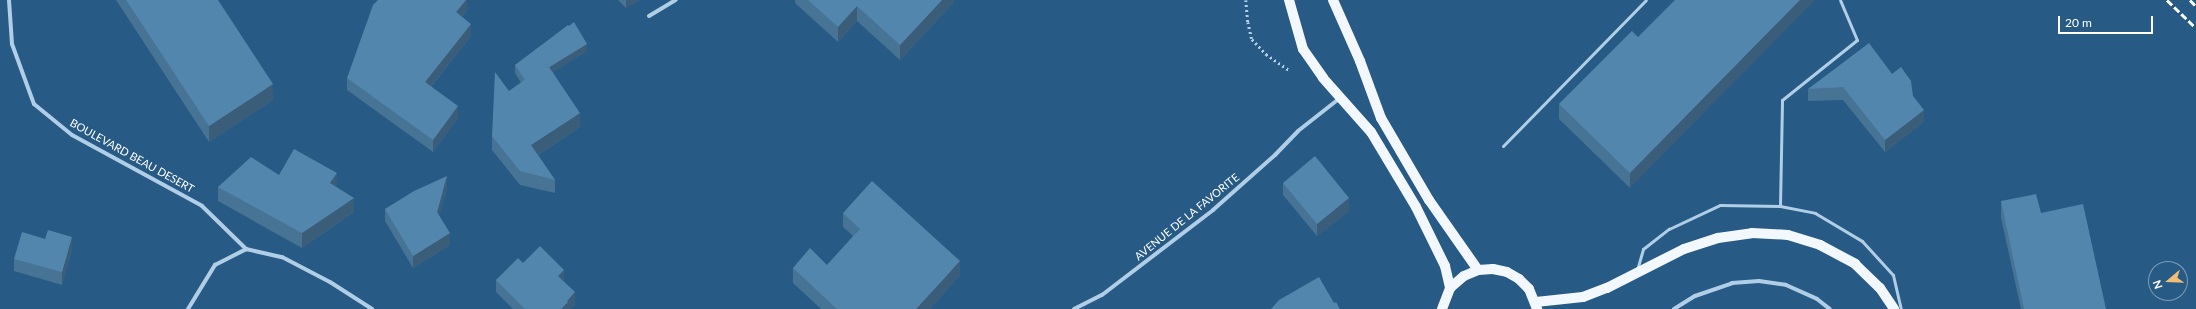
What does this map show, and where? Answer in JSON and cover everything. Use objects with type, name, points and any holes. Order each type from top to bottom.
[{"type":"main road","points":[[1289,0],[1303,49],[1323,78],[1371,132],[1416,208],[1445,266],[1450,288]]},
{"type":"main road","points":[[1333,0],[1360,61],[1381,118],[1429,200],[1478,270]]},
{"type":"main road","points":[[1442,309],[1450,288],[1464,276],[1478,270],[1493,269],[1507,272],[1519,279],[1529,289],[1536,305],[1583,297],[1608,288],[1684,249],[1718,238],[1752,233],[1788,235],[1820,245],[1854,264],[1880,288],[1894,309]]},
{"type":"street","name":"BOULEVARD BEAU DESERT","points":[[9,0],[12,44],[34,104],[72,135],[202,206],[246,250]]},
{"type":"street","points":[[649,16],[676,0]]},
{"type":"street","name":"AVENUE DE LA FAVORITE","points":[[1074,309],[1102,295],[1213,210],[1275,155],[1298,131],[1340,98]]},
{"type":"street","points":[[188,309],[215,265],[246,250],[282,257],[330,282],[372,309]]},
{"type":"street","points":[[1674,309],[1695,296],[1732,283],[1759,281],[1786,285],[1817,299],[1830,309]]},
{"type":"lane","points":[[1503,146],[1646,0]]},
{"type":"lane","points":[[1780,206],[1782,100],[1857,40],[1840,0]]},
{"type":"lane","points":[[1636,273],[1643,249],[1669,229],[1720,205],[1780,206],[1815,213],[1862,240],[1893,275],[1902,309]]},
{"type":"path","points":[[1246,0],[1248,22],[1252,39],[1266,54],[1303,78],[1323,78]]},
{"type":"building","points":[[126,0],[218,0],[273,84],[209,126]]},
{"type":"building","points":[[378,0],[466,0],[456,12],[471,24],[425,82],[458,106],[433,140],[347,78],[373,5]]},
{"type":"building","points":[[808,0],[942,0],[900,45],[857,6],[838,27]]},
{"type":"building","points":[[1675,0],[1800,0],[1630,173],[1559,104],[1632,31],[1638,37]]},
{"type":"building","points":[[574,22],[587,44],[549,67],[547,64],[525,80],[515,65]]},
{"type":"building","points":[[1869,43],[1892,74],[1901,67],[1911,81],[1913,96],[1924,110],[1885,140],[1843,87],[1808,89]]},
{"type":"building","points":[[547,64],[580,113],[531,145],[555,180],[520,171],[492,136],[495,72],[509,91]]},
{"type":"building","points":[[294,149],[337,173],[330,183],[354,198],[302,233],[218,187],[251,157],[279,175]]},
{"type":"building","points":[[1315,156],[1349,198],[1317,224],[1283,183]]},
{"type":"building","points":[[447,176],[437,212],[450,233],[413,256],[385,209],[414,191]]},
{"type":"building","points":[[872,181],[960,261],[916,309],[837,309],[793,268],[810,248],[827,265],[860,229],[843,213]]},
{"type":"building","points":[[2036,194],[2041,213],[2083,204],[2106,309],[2024,309],[2001,201]]},
{"type":"building","points":[[48,230],[72,237],[62,272],[14,259],[22,232],[45,239]]},
{"type":"building","points":[[540,246],[564,270],[558,276],[575,292],[561,309],[525,309],[496,280],[518,258],[523,263]]},
{"type":"building","points":[[1319,277],[1334,303],[1336,302],[1340,309],[1271,309],[1279,300]]},
{"type":"railway","points":[[2167,0],[2196,28]]},
{"type":"railway","points":[[2190,0],[2196,6]]}]
